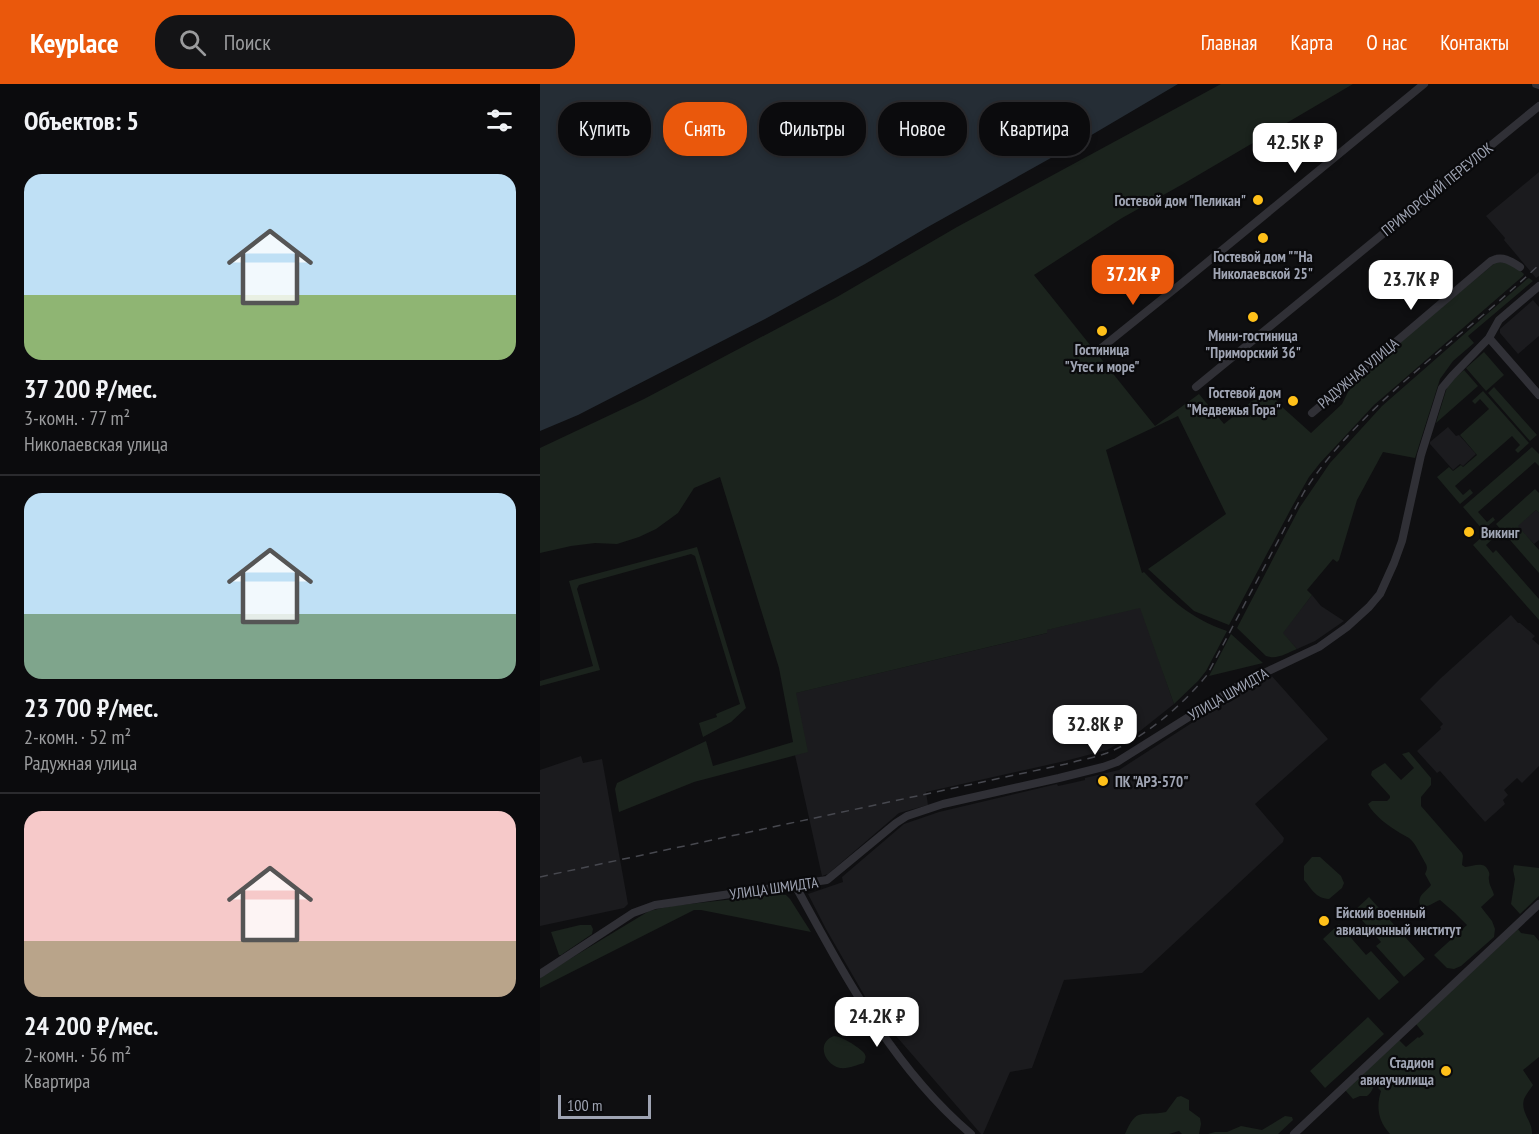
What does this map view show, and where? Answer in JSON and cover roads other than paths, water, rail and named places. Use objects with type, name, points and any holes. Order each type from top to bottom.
[{"type":"street","points":[[1100,349],[1424,84]]},
{"type":"street","name":"ПРИМОРСКИЙ ПЕРЕУЛОК","points":[[1196,387],[1539,106]]},
{"type":"street","name":"РАДУЖНАЯ УЛИЦА","points":[[1312,413],[1493,259],[1502,258],[1520,267]]},
{"type":"street","points":[[1536,289],[1539,298]]},
{"type":"street","name":"УЛИЦА ШМИДТА","points":[[540,974],[633,913],[646,908],[828,880],[896,823],[912,814],[943,804],[1068,776],[1117,762],[1243,683],[1319,647],[1347,627],[1369,607],[1383,590],[1397,557],[1408,519],[1421,455],[1442,388],[1490,338],[1499,320],[1536,289]]},
{"type":"street","points":[[1490,338],[1539,394]]},
{"type":"street","points":[[795,885],[882,1034],[925,1089],[971,1134]]},
{"type":"street","points":[[1294,1134],[1539,904]]},
{"type":"railway","points":[[540,877],[1066,764],[1107,753],[1135,739],[1162,720],[1207,675],[1304,492],[1338,447],[1400,385],[1539,265]]},
{"type":"place","name":"Гостевой дом \"Пеликан\"","points":[[1258,200]]},
{"type":"place","name":"Гостевой дом \"\"На Николаевской 25\"","points":[[1263,238]]},
{"type":"place","name":"Мини-гостиница \"Приморский 36\"","points":[[1253,317]]},
{"type":"place","name":"Гостиница \"Утес и море\"","points":[[1102,331]]},
{"type":"place","name":"Гостевой дом \"Медвежья Гора\"","points":[[1293,401]]},
{"type":"place","name":"Викинг","points":[[1469,532]]},
{"type":"place","name":"ПК \"АРЗ-570\"","points":[[1103,781]]},
{"type":"place","name":"Ейский военный авиационный институт","points":[[1324,921]]},
{"type":"place","name":"Стадион авиаучилища","points":[[1446,1071]]}]
